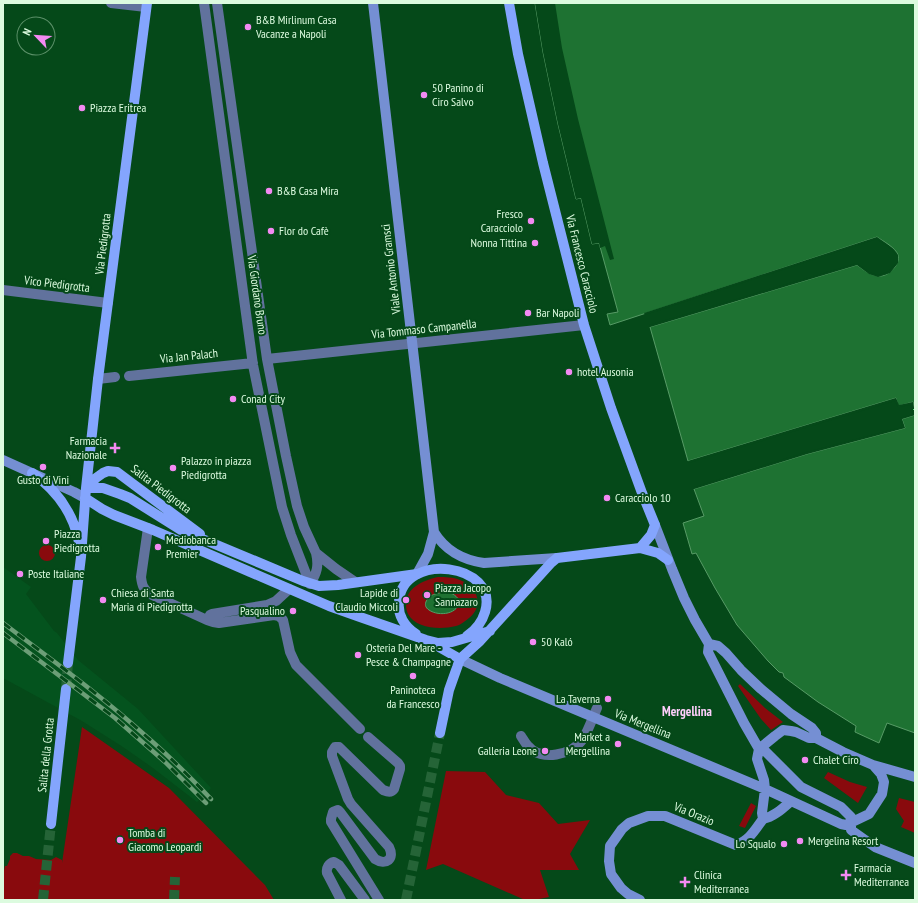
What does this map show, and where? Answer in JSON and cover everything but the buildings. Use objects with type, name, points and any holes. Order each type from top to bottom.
[{"type":"main road","name":"Via Francesco Caracciolo","points":[[509,3],[518,54],[543,163],[584,325],[610,404],[655,525]]},
{"type":"main road","name":"Via Piedigrotta","points":[[81,554],[85,498],[98,379],[147,5]]},
{"type":"main road","name":"Salita Piedigrotta","points":[[86,488],[103,473],[108,471],[118,473],[194,530],[220,547]]},
{"type":"main road","points":[[32,473],[49,486],[64,504],[74,525],[81,554],[68,664]]},
{"type":"main road","name":"Salita Piedigrotta","points":[[86,488],[98,487],[125,496],[181,530],[306,583]]},
{"type":"main road","points":[[85,498],[102,509],[342,611],[426,640],[438,643],[452,642],[491,630]]},
{"type":"main road","points":[[124,518],[132,518],[138,514],[140,508],[137,503]]},
{"type":"main road","points":[[640,548],[651,535],[655,525]]},
{"type":"main road","points":[[440,733],[449,690],[460,659],[480,642],[557,558],[640,548],[658,553],[668,560]]},
{"type":"main road","points":[[306,583],[325,586],[417,574],[437,569],[464,572],[474,578],[486,594],[491,630]]},
{"type":"main road","points":[[417,574],[406,583],[403,588],[399,596],[398,607],[402,620],[408,628],[426,640]]},
{"type":"main road","points":[[463,638],[474,631],[480,623],[487,604]]},
{"type":"main road","name":"Via Mergellina","points":[[426,640],[460,659]]},
{"type":"main road","name":"Salita della Grotta","points":[[51,824],[66,689]]},
{"type":"street","points":[[111,3],[147,5]]},
{"type":"street","name":"Via Giordano Bruno","points":[[204,3],[253,362],[284,512],[306,583]]},
{"type":"street","points":[[217,3],[266,359],[297,506],[304,527],[316,553],[317,569],[314,577],[306,583]]},
{"type":"street","name":"Viale Antonio Gramsci","points":[[373,3],[434,532]]},
{"type":"street","name":"Vico Piedigrotta","points":[[3,290],[108,303]]},
{"type":"street","name":"Via Tommaso Campanella","points":[[266,359],[584,325]]},
{"type":"street","name":"Via Jan Palach","points":[[129,376],[253,362]]},
{"type":"street","points":[[98,379],[115,377]]},
{"type":"street","points":[[3,460],[85,498]]},
{"type":"street","name":"Salita Piedigrotta","points":[[62,487],[75,489],[86,488]]},
{"type":"street","name":"Via Francesco Caracciolo","points":[[655,525],[684,598],[709,644],[708,652],[759,749],[757,759],[764,780],[765,789]]},
{"type":"street","points":[[148,528],[141,577],[145,590],[150,594],[207,620],[218,623],[274,615],[279,616],[283,620],[290,652],[296,665],[360,729]]},
{"type":"street","points":[[434,532],[442,543],[454,553],[463,558],[484,563],[557,558]]},
{"type":"street","points":[[417,574],[428,554],[434,532]]},
{"type":"street","points":[[316,553],[355,582]]},
{"type":"street","points":[[207,620],[212,614],[271,604],[282,596],[294,591]]},
{"type":"street","points":[[709,644],[718,646],[761,690],[791,714],[812,728],[816,732],[816,738]]},
{"type":"street","name":"Via Mergellina","points":[[460,659],[593,718],[765,789],[841,824],[846,825],[851,822]]},
{"type":"street","points":[[521,736],[528,747],[536,752],[548,756],[573,749],[583,740],[597,708]]},
{"type":"street","points":[[915,777],[873,765],[816,738],[809,738],[796,732],[783,730],[759,749],[764,751],[801,787],[841,807],[851,817],[851,830],[875,847],[915,864]]},
{"type":"street","points":[[368,737],[400,766],[394,789],[392,791],[389,792],[383,790],[339,747],[335,747],[332,752],[332,756],[348,799],[389,847],[391,850],[390,858],[385,862],[375,859],[338,810],[333,812],[331,822],[379,900]]},
{"type":"street","points":[[851,822],[869,814],[882,794],[884,782],[873,765]]},
{"type":"street","points":[[763,819],[762,813],[765,789]]},
{"type":"street","name":"Via Orazio","points":[[640,900],[628,894],[621,888],[611,874],[609,861],[610,846],[629,822],[648,816],[665,816],[736,845],[747,840],[763,819],[779,811],[791,801]]},
{"type":"street","points":[[341,900],[326,870],[328,866],[334,862],[339,864],[365,900]]},
{"type":"shaded area","points":[[535,3],[915,3],[915,414],[913,402],[898,406],[896,398],[688,461],[650,327],[857,265],[876,276],[885,275],[896,266],[898,260],[897,252],[877,237],[610,325],[607,314],[618,312],[599,243],[592,244],[581,198],[576,199],[558,124],[543,52]]},
{"type":"shaded area","points":[[915,415],[915,733],[887,723],[879,743],[855,732],[856,726],[818,702],[784,677],[783,673],[779,672],[768,661],[737,625],[696,553],[692,554],[683,523],[704,516],[694,489],[807,454],[905,428],[902,419]]},
{"type":"shaded area","points":[[47,545],[54,550],[55,553],[50,560],[47,561],[40,556],[39,553],[44,546]]},
{"type":"shaded area","points":[[3,567],[31,587],[26,594],[78,660],[138,709],[211,788],[197,802],[123,747],[82,721],[3,678]]},
{"type":"shaded area","points":[[433,578],[455,578],[466,583],[475,592],[478,602],[477,608],[474,613],[463,623],[443,628],[429,627],[417,623],[408,614],[406,610],[407,596],[418,585]],"holes":[[[439,593],[450,593],[459,603],[455,610],[448,613],[431,611]]]},
{"type":"shaded area","points":[[445,592],[453,594],[459,600],[458,605],[453,611],[443,614],[433,612],[427,608],[426,601],[430,597],[435,594]]},
{"type":"shaded area","points":[[740,684],[765,708],[783,722],[771,730],[761,719],[738,686]]},
{"type":"shaded area","points":[[82,727],[169,788],[265,885],[274,900],[3,900],[3,875],[5,866],[7,866],[10,856],[13,853],[36,859],[51,860],[56,857],[62,860],[62,863]]},
{"type":"shaded area","points":[[446,771],[485,772],[506,795],[539,803],[558,824],[590,820],[570,854],[579,870],[540,870],[549,897],[525,900],[443,864],[426,870]]},
{"type":"shaded area","points":[[828,772],[850,782],[867,787],[858,803],[824,778]]},
{"type":"shaded area","points":[[899,798],[915,802],[915,833],[901,827],[904,821],[896,809]]},
{"type":"shaded area","points":[[751,803],[756,806],[745,828],[739,826]]},
{"type":"pier","points":[[535,3],[555,3],[562,48],[578,119],[614,259],[610,260],[605,246],[600,248],[599,243],[592,244],[581,198],[576,199],[558,124],[543,52]]},
{"type":"pier","points":[[877,237],[893,249],[898,255],[898,263],[890,273],[878,277],[869,274],[857,265],[650,327],[649,325],[857,263],[869,272],[878,275],[889,271],[896,263],[896,256],[892,250],[877,239],[645,315],[644,313]]},
{"type":"pier","points":[[896,398],[899,405],[913,402],[915,415],[902,419],[905,428],[807,454],[694,489],[694,487],[806,452],[902,427],[900,418],[913,414],[911,405],[898,407],[895,401],[689,463],[688,461]]},
{"type":"tunnel","points":[[66,689],[68,663]]},
{"type":"tunnel","points":[[406,900],[440,733]]},
{"type":"tunnel","points":[[43,900],[51,824]]},
{"type":"tunnel","points":[[174,900],[175,877]]},
{"type":"railway","points":[[3,623],[76,678],[130,722],[171,759],[211,799]]},
{"type":"railway","points":[[3,633],[115,718],[165,762],[206,803]]},
{"type":"place","name":"B&B Mirlinum Casa Vacanze a Napoli","points":[[248,27]]},
{"type":"place","name":"50 Panino di Ciro Salvo","points":[[424,95]]},
{"type":"place","name":"Piazza Eritrea","points":[[82,108]]},
{"type":"place","name":"B&B Casa Mira","points":[[269,191]]},
{"type":"place","name":"Fresco Caracciolo","points":[[531,221]]},
{"type":"place","name":"Flor do Cafè","points":[[271,231]]},
{"type":"place","name":"Nonna Tittina","points":[[535,243]]},
{"type":"place","name":"Bar Napoli","points":[[528,313]]},
{"type":"place","name":"hotel Ausonia","points":[[569,372]]},
{"type":"place","name":"Conad City","points":[[233,399]]},
{"type":"place","name":"Farmacia Nazionale","points":[[115,448]]},
{"type":"place","name":"Gusto di Vini","points":[[43,467]]},
{"type":"place","name":"Palazzo in piazza Piedigrotta","points":[[173,468]]},
{"type":"place","name":"Caracciolo 10","points":[[607,498]]},
{"type":"place","name":"Piazza Piedigrotta","points":[[46,541]]},
{"type":"place","name":"Mediobanca Premier","points":[[158,547]]},
{"type":"place","name":"Poste Italiane","points":[[20,574]]},
{"type":"place","name":"Piazza Jacopo Sannazaro","points":[[427,595]]},
{"type":"place","name":"Chiesa di Santa Maria di Piedigrotta","points":[[103,600]]},
{"type":"place","name":"Lapide di Claudio Miccoli","points":[[406,600]]},
{"type":"place","name":"Pasqualino","points":[[293,611]]},
{"type":"place","name":"50 Kaló","points":[[533,642]]},
{"type":"place","name":"Osteria Del Mare - Pesce & Champagne","points":[[358,655]]},
{"type":"place","name":"Paninoteca da Francesco","points":[[413,676]]},
{"type":"place","name":"La Taverna","points":[[608,699]]},
{"type":"place","name":"Market a Mergellina","points":[[618,744]]},
{"type":"place","name":"Galleria Leone","points":[[545,751]]},
{"type":"place","name":"Chalet Ciro","points":[[805,760]]},
{"type":"place","name":"Tomba di Giacomo Leopardi","points":[[120,840]]},
{"type":"place","name":"Mergelina Resort","points":[[800,841]]},
{"type":"place","name":"Lo Squalo","points":[[784,844]]},
{"type":"place","name":"Farmacia Mediterranea","points":[[846,875]]},
{"type":"place","name":"Clinica Mediterranea","points":[[685,882]]},
{"type":"district","name":"Mergellina","points":[[687,711]]}]
